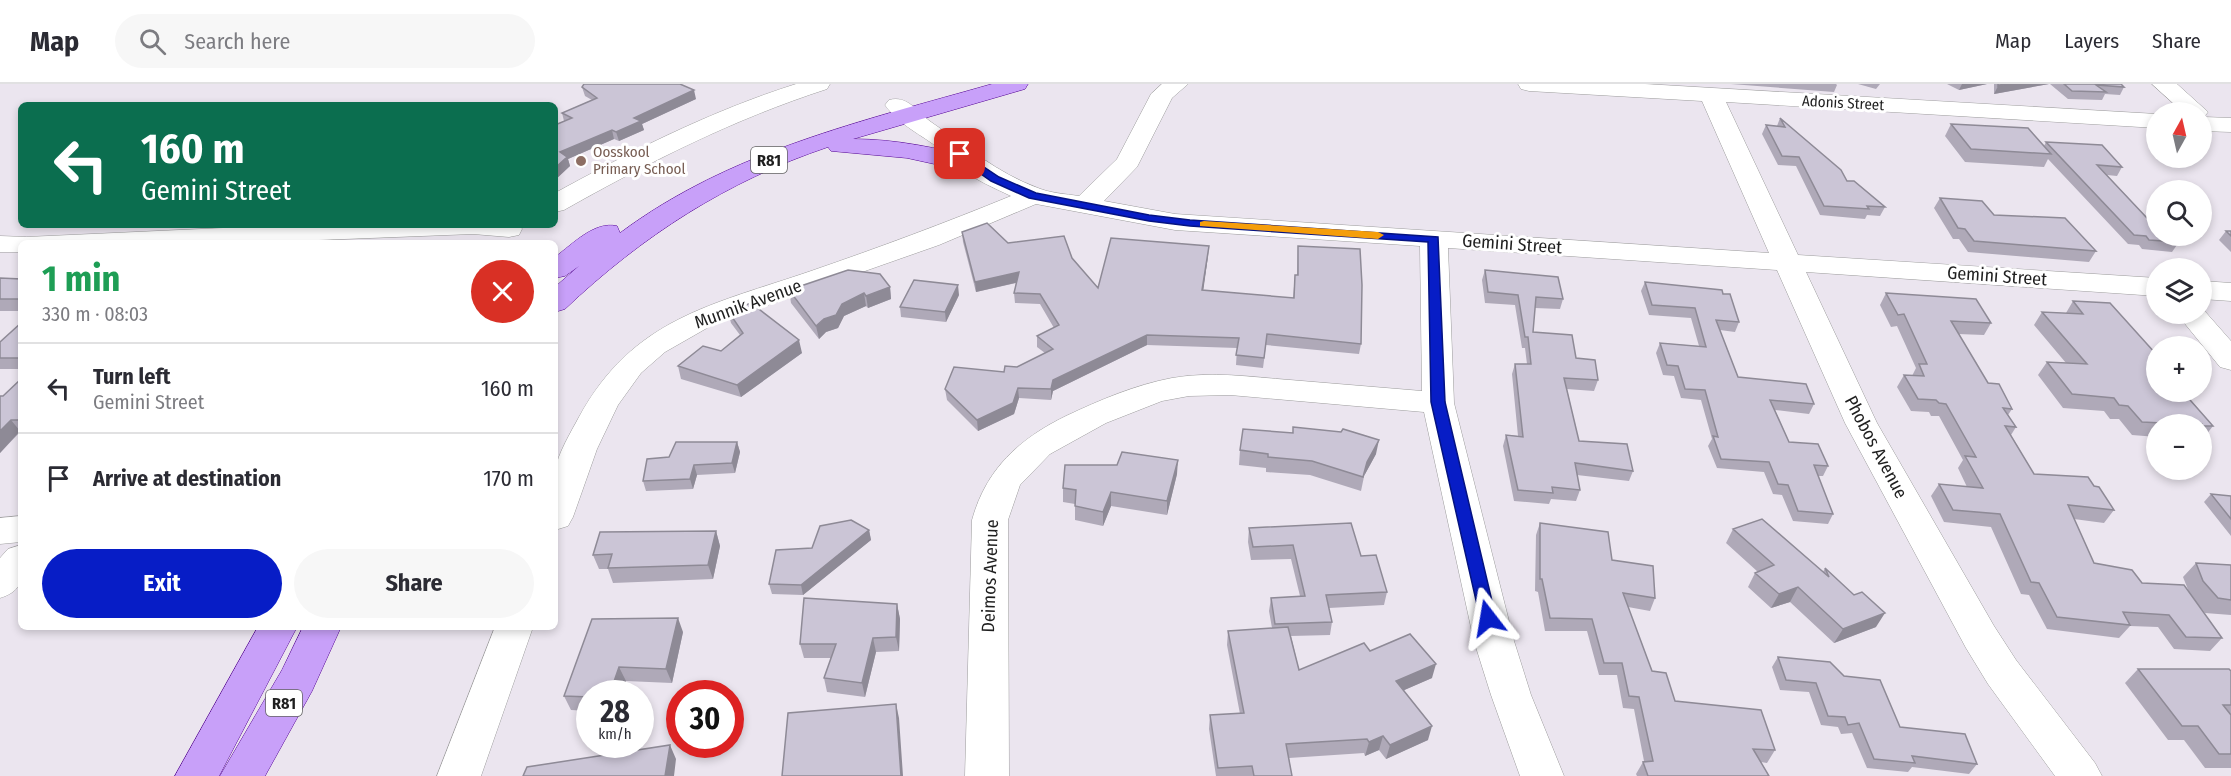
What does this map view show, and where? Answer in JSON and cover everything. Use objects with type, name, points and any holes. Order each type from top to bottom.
[{"type":"main road","name":"R81","points":[[558,300],[635,235],[685,201],[735,175],[781,155],[970,84]]},
{"type":"main road","name":"R81","points":[[558,268],[580,250],[672,190],[720,166],[804,132],[1008,87]]},
{"type":"main road","points":[[949,144],[946,132],[950,117],[962,108],[1008,87]]},
{"type":"main road","points":[[781,155],[836,146],[878,146],[916,150],[972,164]]},
{"type":"main road","points":[[248,681],[261,630]]},
{"type":"main road","name":"R81","points":[[197,776],[276,630]]},
{"type":"main road","name":"R81","points":[[242,776],[298,678],[321,630]]},
{"type":"street","points":[[759,84],[781,96]]},
{"type":"street","points":[[558,202],[676,138],[781,96],[819,84]]},
{"type":"street","points":[[1084,206],[1128,162],[1162,94],[1178,84]]},
{"type":"street","name":"Adonis Street","points":[[1529,84],[2146,120]]},
{"type":"street","points":[[2163,84],[2185,102]]},
{"type":"street","name":"Phobos Avenue","points":[[1711,96],[1861,423],[1980,637],[2002,672],[2080,776]]},
{"type":"street","name":"Gemini Street","points":[[903,110],[972,164],[995,179],[1033,195],[1175,222],[2146,286]]},
{"type":"street","name":"Munnik Avenue","points":[[558,509],[587,430],[627,370],[648,350],[704,318],[929,239],[1033,195]]},
{"type":"street","points":[[111,240],[421,228]]},
{"type":"street","points":[[488,240],[511,228]]},
{"type":"street","points":[[1434,239],[1438,402],[1494,641],[1511,695],[1542,776]]},
{"type":"street","points":[[0,244],[18,243]]},
{"type":"street","points":[[2212,291],[2231,292]]},
{"type":"street","points":[[2200,324],[2231,360]]},
{"type":"street","name":"Deimos Avenue","points":[[987,776],[990,520],[996,495],[1007,475],[1032,450],[1114,406],[1141,396],[1187,386],[1261,387],[1438,402]]},
{"type":"street","points":[[0,531],[18,529]]},
{"type":"street","points":[[0,584],[18,563]]},
{"type":"street","points":[[459,776],[513,630]]},
{"type":"building","points":[[584,84],[680,84],[694,90],[634,118],[641,121],[616,132],[612,130],[560,152],[567,157],[558,165],[558,124],[572,118],[562,113],[597,98],[582,87]]},
{"type":"building","points":[[2064,84],[2121,84],[2124,87],[2096,85],[2106,92],[2072,91]]},
{"type":"building","points":[[1780,118],[1841,170],[1847,181],[1854,181],[1885,207],[1867,206],[1869,209],[1824,206],[1799,157],[1782,156],[1766,125],[1785,127]]},
{"type":"building","points":[[1951,124],[2028,128],[2051,154],[1971,149]]},
{"type":"building","points":[[2046,142],[2102,145],[2122,167],[2097,165],[2146,217],[2146,236],[2134,235]]},
{"type":"building","points":[[1940,198],[1982,201],[1994,215],[2065,218],[2096,251],[1974,241],[1965,229],[1958,228]]},
{"type":"building","points":[[987,223],[1008,243],[1064,236],[1072,258],[1098,288],[1111,238],[1209,246],[1202,290],[1294,298],[1295,275],[1298,275],[1298,246],[1360,249],[1361,344],[1267,334],[1264,358],[1236,355],[1239,338],[1147,335],[1053,380],[1051,389],[1018,388],[1013,403],[977,420],[945,389],[954,367],[1004,372],[1005,366],[1017,367],[1053,349],[1037,336],[1059,325],[1040,294],[1014,293],[1019,272],[975,282],[962,232]]},
{"type":"building","points":[[848,270],[880,274],[890,287],[866,296],[864,293],[842,304],[836,315],[824,319],[816,326],[789,290]]},
{"type":"building","points":[[1485,270],[1558,277],[1563,299],[1536,297],[1533,332],[1572,335],[1576,358],[1595,360],[1598,380],[1564,378],[1579,441],[1627,444],[1633,471],[1575,463],[1580,490],[1552,487],[1553,493],[1518,490],[1506,435],[1523,437],[1515,364],[1531,364],[1528,337],[1525,337],[1518,295],[1488,292]]},
{"type":"building","points":[[0,278],[18,279],[18,299],[0,299]]},
{"type":"building","points":[[914,280],[958,285],[945,312],[900,307]]},
{"type":"building","points":[[1645,282],[1722,290],[1723,294],[1730,294],[1739,322],[1716,320],[1738,377],[1806,384],[1814,404],[1770,400],[1789,442],[1818,444],[1828,466],[1814,465],[1833,514],[1798,511],[1788,485],[1778,484],[1769,462],[1721,459],[1713,436],[1718,437],[1705,390],[1685,389],[1678,366],[1667,365],[1660,343],[1706,347],[1695,308],[1652,305]]},
{"type":"building","points":[[1886,293],[1976,299],[1991,323],[1951,321],[1988,383],[1999,384],[2012,409],[2003,408],[2016,427],[2005,426],[2034,474],[2088,477],[2094,486],[2099,487],[2114,510],[2068,505],[2094,563],[2132,570],[2142,583],[2184,585],[2222,638],[2186,637],[2169,615],[2123,612],[2130,625],[2057,617],[2039,583],[2031,582],[2000,514],[1953,510],[1939,484],[1983,488],[1965,456],[1976,457],[1946,404],[1936,400],[1918,399],[1904,375],[1924,376],[1919,364],[1927,364],[1904,314],[1898,315]]},
{"type":"building","points":[[2073,301],[2110,303],[2146,343],[2146,402],[2192,402],[2202,414],[2146,414],[2146,422],[2142,422],[2128,406],[2119,405],[2114,398],[2072,394],[2047,362],[2087,364],[2042,312],[2083,314]]},
{"type":"building","points":[[751,303],[799,340],[737,385],[678,366],[703,346],[721,351],[743,333],[728,311]]},
{"type":"building","points":[[18,326],[18,358],[0,358],[0,342]]},
{"type":"building","points":[[18,382],[18,420],[11,420],[0,431],[0,396],[3,396]]},
{"type":"building","points":[[1293,427],[1341,432],[1343,429],[1379,440],[1367,462],[1363,477],[1312,461],[1268,457],[1268,454],[1240,450],[1243,429],[1293,433]]},
{"type":"building","points":[[676,442],[737,442],[732,463],[694,465],[690,479],[643,481],[647,459],[669,457]]},
{"type":"building","points":[[1122,452],[1178,460],[1167,501],[1111,492],[1103,512],[1075,506],[1076,490],[1063,488],[1065,465],[1117,465]]},
{"type":"building","points":[[2211,494],[2231,496],[2231,519]]},
{"type":"building","points":[[1762,519],[1829,577],[1825,568],[1854,595],[1862,592],[1885,613],[1843,629],[1798,587],[1779,594],[1755,573],[1774,565],[1733,529]]},
{"type":"building","points":[[851,520],[869,530],[801,585],[769,584],[776,550],[812,548],[820,526]]},
{"type":"building","points":[[1351,523],[1361,556],[1376,555],[1387,592],[1326,595],[1332,622],[1275,624],[1271,598],[1305,596],[1293,545],[1253,547],[1249,528]]},
{"type":"building","points":[[1540,523],[1608,532],[1612,560],[1653,566],[1655,598],[1623,593],[1652,671],[1666,673],[1675,701],[1761,710],[1775,750],[1753,749],[1769,776],[1648,776],[1643,762],[1653,761],[1639,697],[1629,696],[1622,663],[1604,663],[1592,619],[1550,618],[1542,579],[1540,579]]},
{"type":"building","points":[[716,531],[708,565],[608,568],[612,554],[593,555],[600,532]]},
{"type":"building","points":[[2196,563],[2231,565],[2231,600],[2218,598],[2203,581]]},
{"type":"building","points":[[804,598],[897,604],[896,637],[873,638],[862,683],[824,678],[836,644],[800,644]]},
{"type":"building","points":[[678,618],[666,669],[619,667],[614,680],[576,680],[576,696],[564,696],[592,619]]},
{"type":"building","points":[[1288,627],[1299,670],[1364,643],[1370,651],[1410,634],[1436,664],[1396,681],[1432,726],[1390,745],[1383,736],[1369,742],[1367,739],[1286,744],[1292,776],[1254,776],[1252,766],[1218,768],[1210,715],[1244,713],[1228,631]]},
{"type":"building","points":[[1778,657],[1830,662],[1844,676],[1880,680],[1900,727],[1965,734],[1977,764],[1912,756],[1915,763],[1874,759],[1859,723],[1848,725],[1845,717],[1828,716],[1816,683],[1786,680]]},
{"type":"building","points":[[2138,669],[2229,669],[2231,671],[2231,705],[2223,705],[2231,715],[2231,754],[2219,754],[2198,726],[2182,726]]},
{"type":"building","points":[[896,704],[901,776],[782,776],[788,713]]},
{"type":"building","points":[[666,746],[666,758],[668,758],[665,776],[523,776],[527,767],[586,758],[654,758],[654,747]]},
{"type":"slow traffic","points":[[1204,224],[1378,235]]},
{"type":"place","name":"Oosskool Primary School","points":[[581,161]]},
{"type":"route","points":[[960,154],[995,179],[1033,195],[1149,218],[1175,222],[1434,239],[1438,402],[1488,618]]}]
